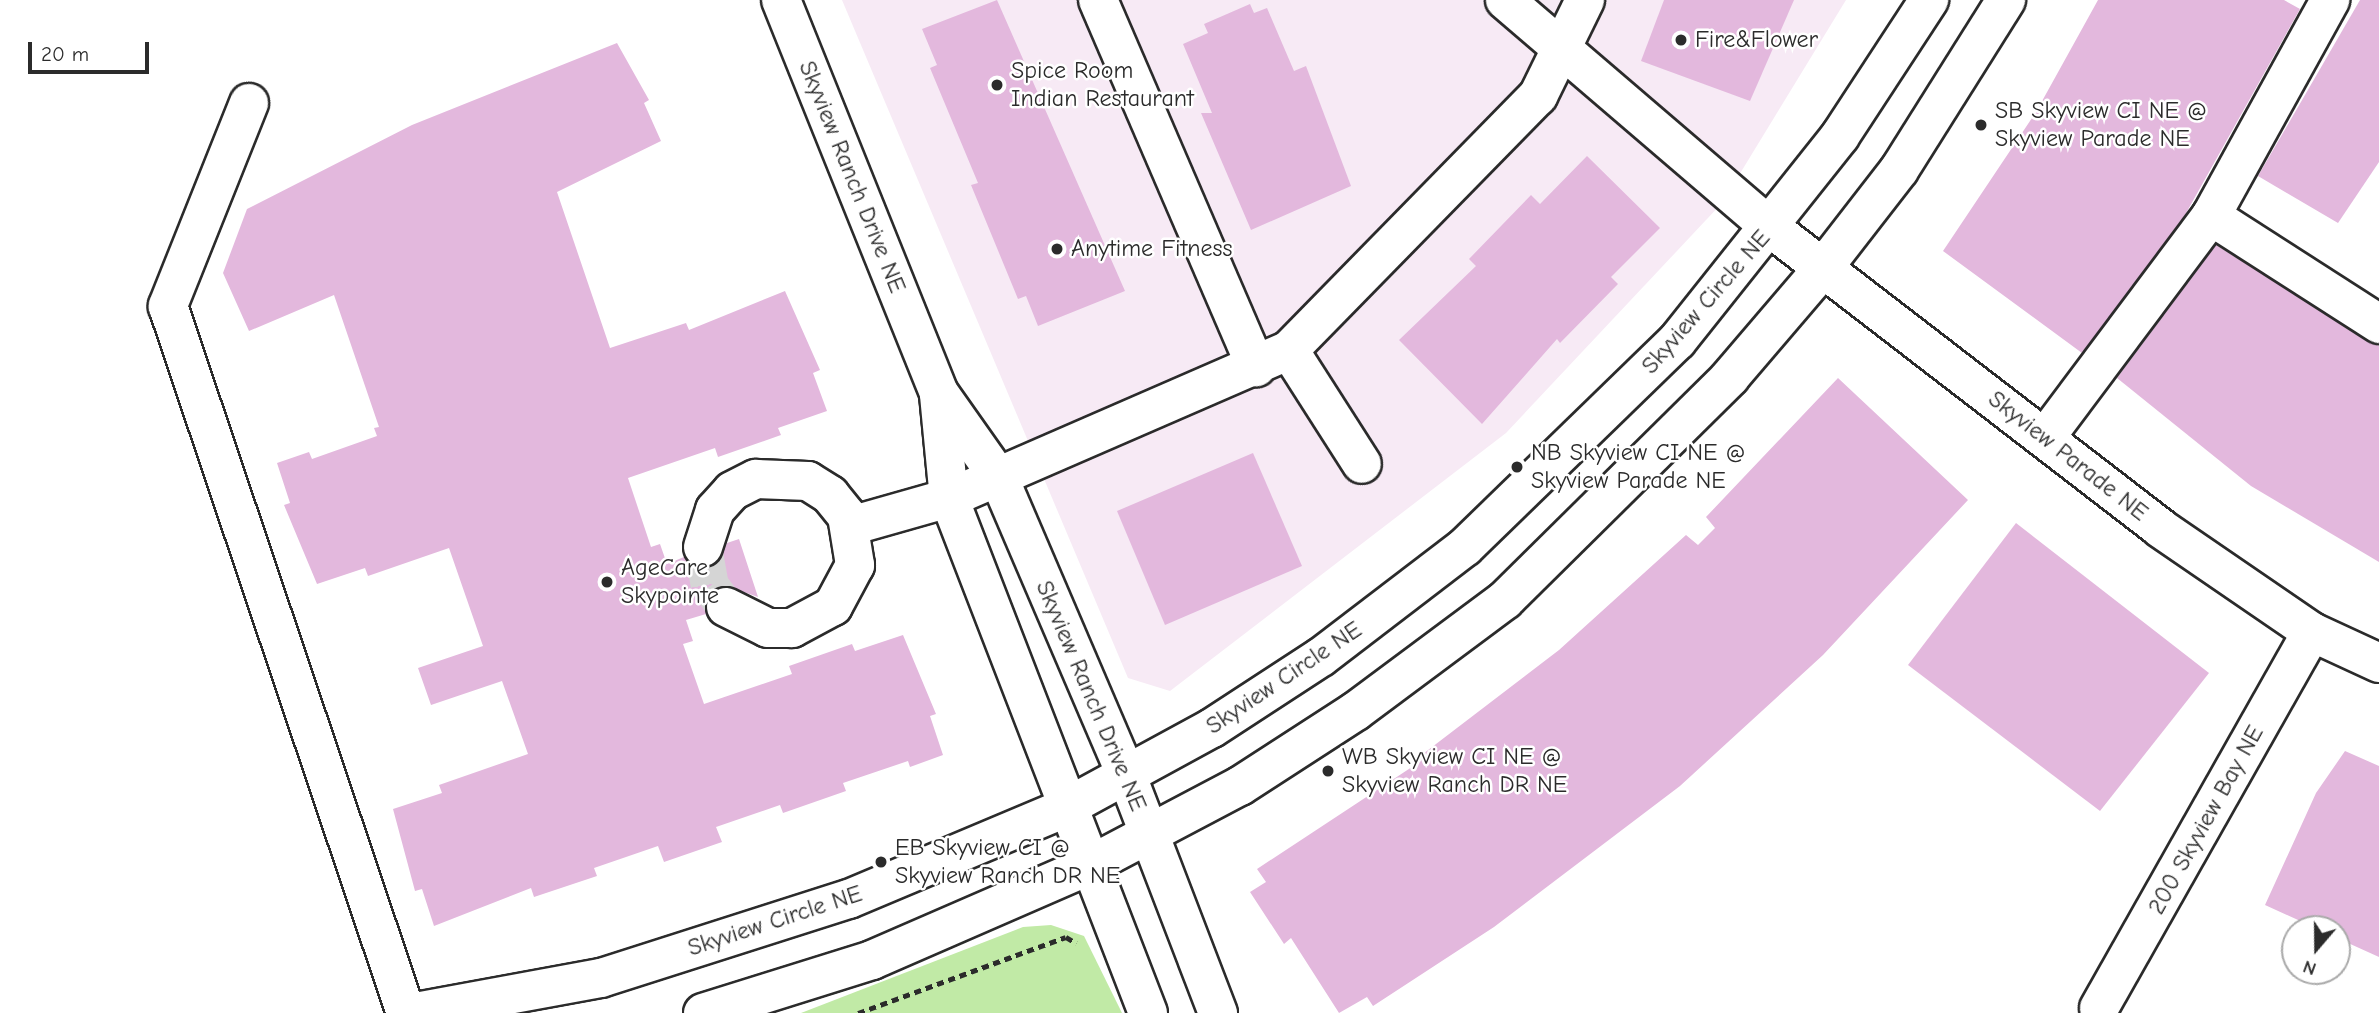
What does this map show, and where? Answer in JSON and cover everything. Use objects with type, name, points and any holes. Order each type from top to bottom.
[{"type":"street","name":"Skyview Ranch Drive NE","points":[[781,0],[939,393],[999,478],[1127,776],[1218,1013]]},
{"type":"street","points":[[1098,0],[1272,359],[1362,464]]},
{"type":"street","name":"Skyview Parade NE","points":[[1505,0],[1561,52],[1771,228],[2160,528],[2312,632],[2379,663]]},
{"type":"street","points":[[850,526],[949,498],[1272,359],[1538,96],[1585,0]]},
{"type":"street","name":"Skyview Circle NE","points":[[408,1013],[601,978],[849,899],[1065,808],[1127,776],[1321,657],[1465,547],[1677,341],[1771,228],[1840,136],[1929,0]]},
{"type":"street","points":[[704,1013],[872,960],[1088,866],[1149,835],[1240,786],[1356,711],[1505,600],[1730,377],[1823,268],[1899,170],[2006,0]]},
{"type":"street","points":[[2045,438],[2211,216],[2329,0]]},
{"type":"street","points":[[248,103],[168,306],[408,1013]]},
{"type":"street","points":[[2211,216],[2379,324]]},
{"type":"street","name":"Skyview Ranch Drive NE","points":[[939,393],[949,498],[1065,808],[1147,1013]]},
{"type":"street","points":[[703,547],[715,510],[732,491],[756,479],[782,475],[808,481],[830,495],[850,526],[855,565],[848,587],[814,620],[768,628],[726,607]]},
{"type":"street","name":"200 Skyview Bay NE","points":[[2099,1008],[2312,632]]},
{"type":"path","points":[[858,1013],[1066,937],[1083,947]]},
{"type":"shaded area","points":[[842,0],[1846,0],[1722,203],[1506,433],[1170,691],[1128,678]]},
{"type":"green space","points":[[1051,925],[1084,936],[1122,1013],[801,1013],[1023,927]]},
{"type":"building","points":[[997,0],[1125,291],[1038,326],[1026,296],[1018,299],[971,185],[978,183],[930,68],[937,65],[922,29]]},
{"type":"building","points":[[1664,0],[1794,0],[1750,101],[1641,61]]},
{"type":"building","points":[[2098,0],[2284,0],[2300,9],[2185,215],[2082,353],[1943,251],[2036,112]]},
{"type":"building","points":[[2360,0],[2379,0],[2379,162],[2338,223],[2258,176]]},
{"type":"building","points":[[1250,4],[1254,13],[1267,8],[1294,71],[1306,66],[1351,186],[1251,230],[1201,113],[1212,113],[1183,44],[1208,33],[1204,24]]},
{"type":"building","name":"AgeCare Skypointe","points":[[617,43],[649,100],[644,103],[661,141],[557,192],[610,348],[686,323],[689,330],[785,291],[820,370],[813,373],[827,411],[778,428],[781,435],[718,457],[715,448],[628,478],[651,547],[660,544],[667,564],[684,557],[696,568],[708,568],[718,563],[727,543],[739,539],[758,597],[724,585],[707,597],[706,614],[686,620],[693,641],[683,644],[704,704],[792,674],[789,666],[852,644],[855,651],[903,635],[936,714],[930,716],[943,755],[910,767],[908,761],[843,783],[846,791],[783,813],[780,805],[716,827],[722,842],[664,862],[658,846],[594,868],[597,876],[534,897],[531,888],[434,926],[422,889],[415,891],[393,809],[442,793],[439,785],[528,754],[502,681],[431,705],[418,668],[483,646],[449,548],[368,576],[365,568],[317,584],[284,505],[290,503],[277,463],[309,452],[312,459],[377,436],[374,428],[379,427],[334,295],[249,331],[223,273],[247,209],[412,125]]},
{"type":"building","points":[[1587,156],[1660,228],[1611,277],[1618,284],[1560,343],[1557,339],[1482,424],[1399,340],[1476,266],[1469,259],[1531,195],[1540,204]]},
{"type":"building","points":[[2216,245],[2379,346],[2379,562],[2251,486],[2117,378]]},
{"type":"building","points":[[1838,378],[1968,500],[1823,655],[1680,786],[1494,927],[1373,1006],[1367,997],[1339,1013],[1291,938],[1284,944],[1250,892],[1266,882],[1257,869],[1421,761],[1419,757],[1559,650],[1686,535],[1698,545],[1715,528],[1706,517]]},
{"type":"building","points":[[1253,453],[1302,566],[1165,625],[1117,511]]},
{"type":"building","points":[[2016,523],[2209,673],[2100,811],[1908,665]]},
{"type":"building","points":[[2345,751],[2379,766],[2379,957],[2351,944],[2351,915],[2287,915],[2265,905],[2316,793]]},
{"type":"tunnel","points":[[703,547],[710,586],[726,607]]},
{"type":"place","name":"Fire&Flower","points":[[1681,40]]},
{"type":"place","name":"Spice Room Indian Restaurant","points":[[997,85]]},
{"type":"place","name":"SB Skyview CI NE @ Skyview Parade NE","points":[[1981,125]]},
{"type":"place","name":"Anytime Fitness","points":[[1057,249]]},
{"type":"place","name":"NB Skyview CI NE @ Skyview Parade NE","points":[[1517,467]]},
{"type":"place","name":"AgeCare Skypointe","points":[[607,582]]},
{"type":"place","name":"WB Skyview CI NE @ Skyview Ranch DR NE","points":[[1328,771]]},
{"type":"place","name":"EB Skyview CI @ Skyview Ranch DR NE","points":[[881,862]]}]
